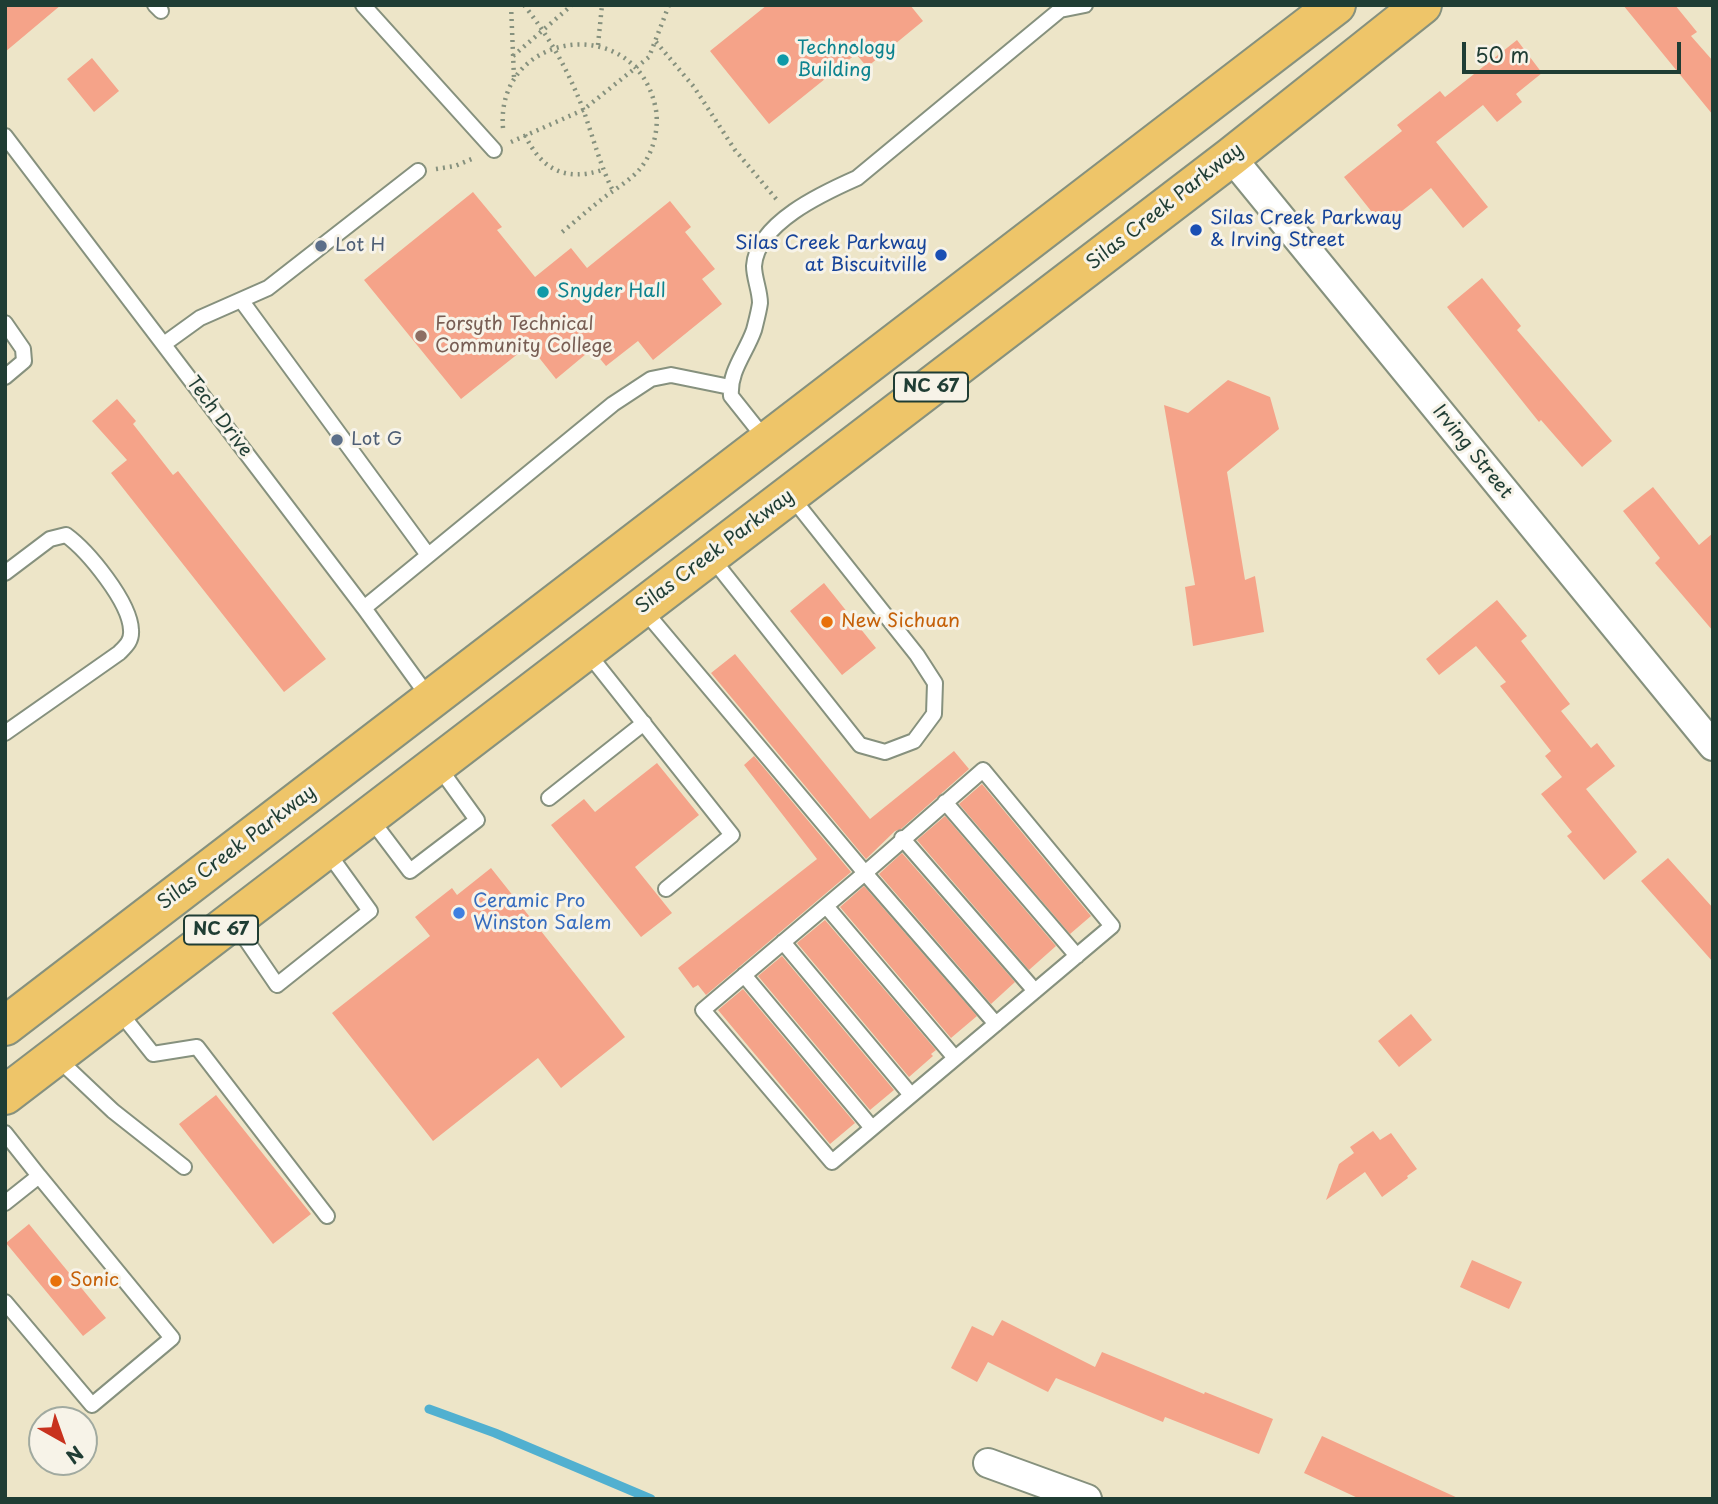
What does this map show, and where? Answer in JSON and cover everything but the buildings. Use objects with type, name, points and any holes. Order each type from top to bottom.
[{"type":"main road","name":"Silas Creek Parkway","points":[[5,1026],[1336,5]]},
{"type":"main road","name":"Silas Creek Parkway","points":[[5,1095],[1231,157],[1422,5]]},
{"type":"main road","points":[[131,999],[167,943],[225,895],[440,733],[441,722],[430,700]]},
{"type":"street","name":"Irving Street","points":[[1231,157],[1713,746]]},
{"type":"street","points":[[988,1463],[1087,1499]]},
{"type":"lane","points":[[363,5],[494,150]]},
{"type":"lane","points":[[767,442],[731,396],[730,387],[732,375],[753,331],[760,304],[754,266],[759,245],[789,215],[857,177],[1060,10],[1085,5]]},
{"type":"lane","name":"Tech Drive","points":[[5,136],[364,608],[430,700]]},
{"type":"lane","points":[[164,344],[200,318],[268,288],[418,171]]},
{"type":"lane","points":[[241,300],[428,555]]},
{"type":"lane","points":[[5,323],[23,349],[24,361],[5,377]]},
{"type":"lane","points":[[364,608],[613,404],[651,379],[671,375],[730,387]]},
{"type":"lane","points":[[710,556],[860,745],[886,752],[914,741],[934,714],[935,683],[917,655],[789,495]]},
{"type":"lane","points":[[5,573],[50,539],[66,536],[80,545],[116,594],[128,612],[132,631],[129,642],[119,653],[5,733]]},
{"type":"lane","points":[[642,608],[996,1024]]},
{"type":"lane","points":[[587,651],[732,835],[666,890]]},
{"type":"lane","points":[[549,798],[644,723]]},
{"type":"lane","points":[[369,817],[410,871],[468,828],[477,820],[437,765]]},
{"type":"lane","points":[[983,770],[1112,926],[832,1162],[703,1010],[865,873],[983,770]]},
{"type":"lane","points":[[945,802],[1077,956]]},
{"type":"lane","points":[[902,838],[1035,991]]},
{"type":"lane","points":[[233,921],[277,985],[370,911],[326,850]]},
{"type":"lane","points":[[826,906],[955,1058]]},
{"type":"lane","points":[[783,942],[911,1095]]},
{"type":"lane","points":[[744,975],[872,1128]]},
{"type":"lane","points":[[131,999],[153,1054],[197,1047],[327,1216]]},
{"type":"lane","points":[[55,1057],[113,1111],[184,1167]]},
{"type":"lane","points":[[5,1133],[172,1338],[92,1405],[5,1302]]},
{"type":"lane","points":[[5,1203],[39,1176]]},
{"type":"path","points":[[511,5],[514,79]]},
{"type":"path","points":[[524,5],[556,48],[583,110],[602,170],[613,191]]},
{"type":"path","points":[[513,56],[572,5]]},
{"type":"path","points":[[598,45],[602,5]]},
{"type":"path","points":[[561,233],[640,169],[653,145],[657,119],[653,92],[636,68],[620,54],[598,45],[574,43],[556,48],[530,61],[514,79],[505,101],[502,125],[506,144],[583,110],[636,68],[649,57],[670,5]]},
{"type":"path","points":[[656,42],[694,87],[735,149],[789,215]]},
{"type":"path","points":[[525,135],[533,151],[550,169],[573,175],[602,170]]},
{"type":"path","points":[[418,171],[455,166],[494,150]]},
{"type":"waterway","points":[[429,1409],[495,1433],[651,1499]]},
{"type":"place","name":"Technology Building","points":[[783,60]]},
{"type":"place","name":"Silas Creek Parkway & Irving Street","points":[[1196,230]]},
{"type":"place","name":"Lot H","points":[[321,246]]},
{"type":"place","name":"Silas Creek Parkway at Biscuitville","points":[[941,255]]},
{"type":"place","name":"Snyder Hall","points":[[543,292]]},
{"type":"place","name":"Forsyth Technical Community College","points":[[421,336]]},
{"type":"place","name":"Lot G","points":[[337,440]]},
{"type":"place","name":"New Sichuan","points":[[827,622]]},
{"type":"place","name":"Ceramic Pro Winston Salem","points":[[459,913]]},
{"type":"place","name":"Sonic","points":[[56,1281]]}]
